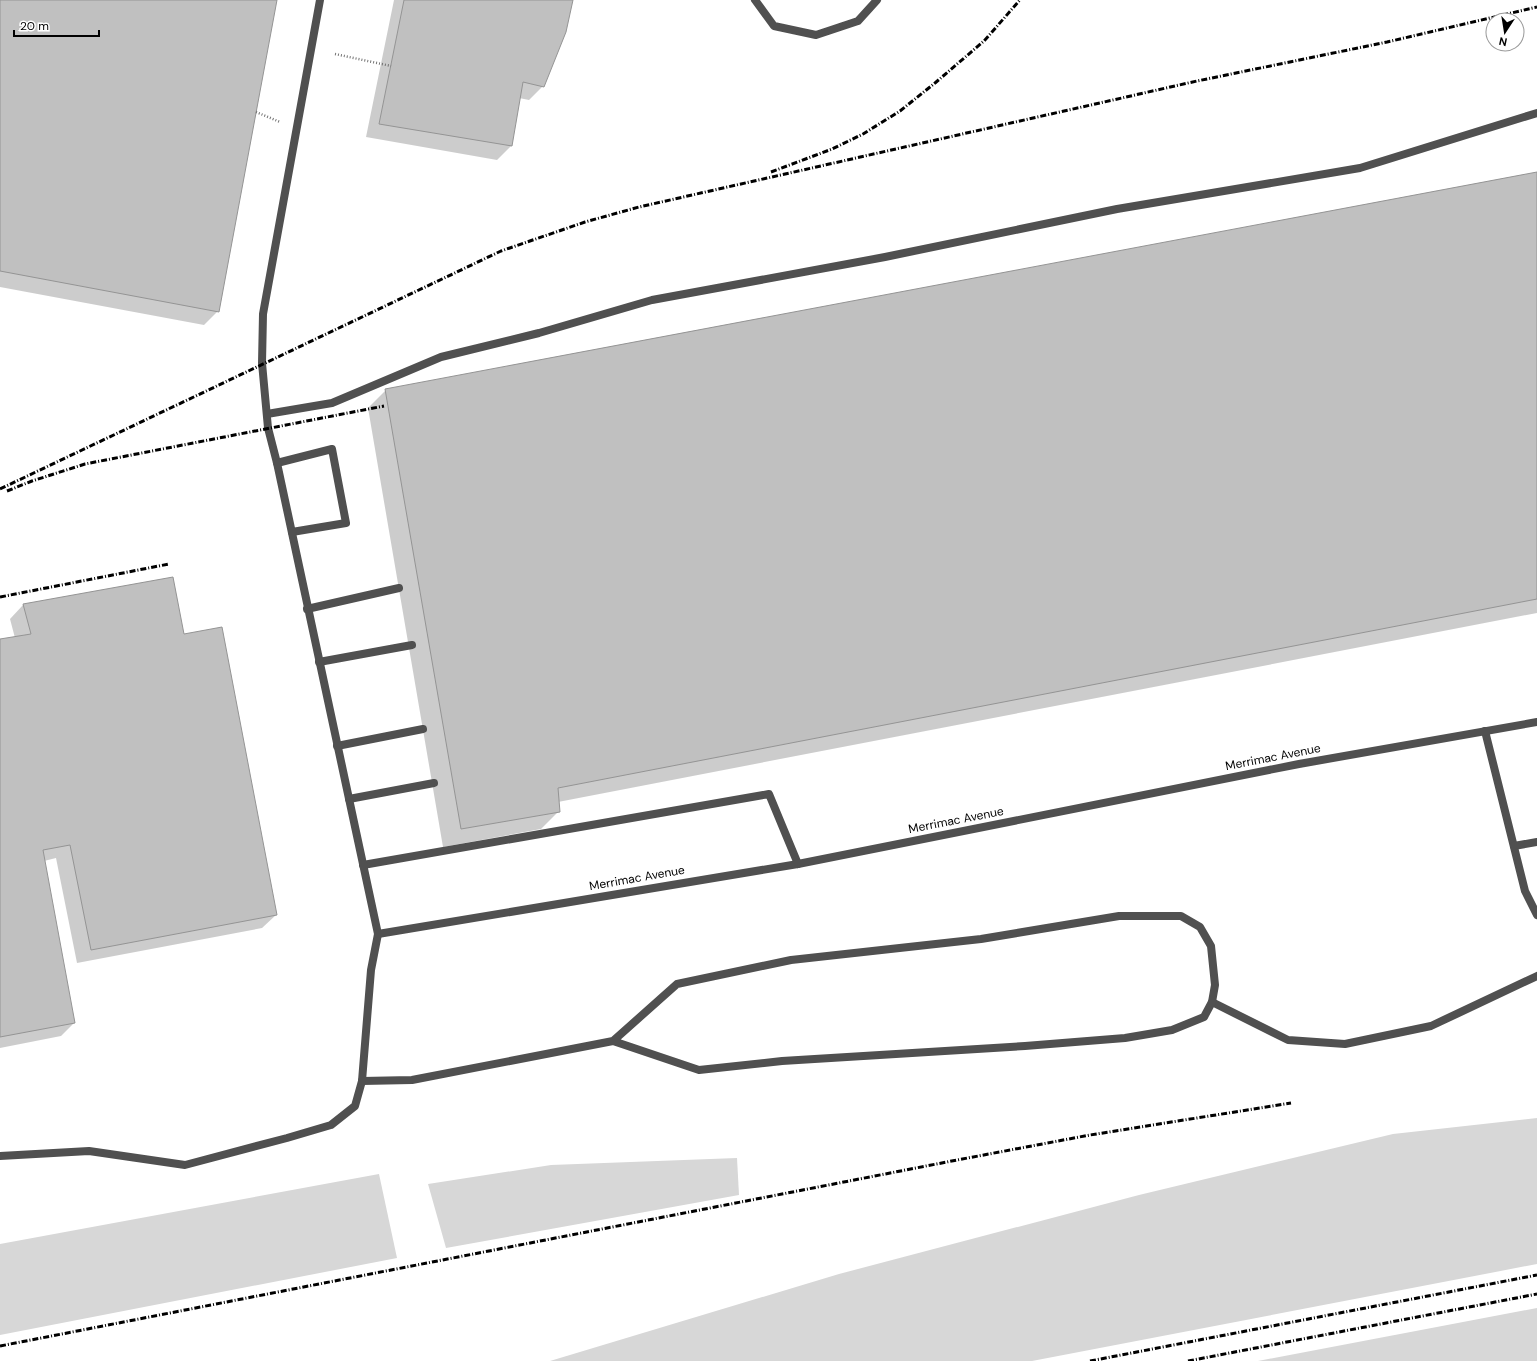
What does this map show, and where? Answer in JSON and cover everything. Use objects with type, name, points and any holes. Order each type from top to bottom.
[{"type":"street","points":[[0,1156],[89,1151],[185,1165],[331,1125],[354,1106],[362,1080],[371,970],[378,934],[307,609],[277,463],[268,428],[262,363],[263,314],[320,0]]},
{"type":"street","points":[[755,0],[774,26],[816,35],[858,21],[877,0]]},
{"type":"street","points":[[267,414],[332,403],[441,357],[539,333],[652,300],[885,257],[1117,208],[1360,168],[1537,113]]},
{"type":"street","points":[[277,463],[332,450],[346,524],[292,532]]},
{"type":"street","points":[[307,609],[399,588]]},
{"type":"street","points":[[319,662],[412,646]]},
{"type":"street","points":[[1527,724],[1537,718]]},
{"type":"street","name":"Merrimac Avenue","points":[[378,934],[798,864],[1291,765],[1537,722]]},
{"type":"street","points":[[337,746],[423,728]]},
{"type":"street","points":[[1485,731],[1525,891],[1537,915]]},
{"type":"street","points":[[349,799],[434,783]]},
{"type":"street","points":[[363,865],[769,794],[798,864]]},
{"type":"street","points":[[1514,846],[1537,842]]},
{"type":"street","points":[[362,1080],[412,1080],[613,1041],[699,1070],[782,1061],[1025,1046],[1125,1038],[1172,1030],[1204,1017],[1212,1002],[1215,985],[1211,946],[1200,927],[1181,916],[1119,916],[981,939],[791,960],[677,984],[613,1041]]},
{"type":"street","points":[[1212,1002],[1288,1040],[1345,1044],[1431,1026],[1537,976]]},
{"type":"path","points":[[335,54],[391,66]]},
{"type":"path","points":[[256,112],[280,122]]},
{"type":"shaded area","points":[[1537,1118],[1537,1264],[1032,1361],[550,1361],[839,1274],[1139,1195],[1393,1134]]},
{"type":"shaded area","points":[[737,1158],[739,1195],[446,1248],[428,1184],[551,1165]]},
{"type":"shaded area","points":[[379,1174],[397,1258],[0,1335],[0,1244]]},
{"type":"shaded area","points":[[1537,1308],[1537,1361],[1258,1361]]},
{"type":"building","points":[[0,0],[277,0],[219,312],[0,271]]},
{"type":"building","points":[[404,0],[573,0],[566,32],[544,87],[523,82],[512,146],[379,124]]},
{"type":"building","points":[[1537,172],[1537,599],[558,788],[560,812],[461,829],[385,389]]},
{"type":"building","points":[[173,577],[184,634],[222,627],[277,915],[91,950],[70,845],[43,850],[75,1023],[0,1037],[0,639],[31,634],[23,604]]},
{"type":"railway","points":[[771,172],[832,149],[863,134],[900,111],[984,41],[1020,0]]},
{"type":"railway","points":[[0,489],[501,251],[585,222],[639,207],[1197,81],[1387,42],[1537,7]]},
{"type":"railway","points":[[7,491],[32,481],[85,464],[384,406]]},
{"type":"railway","points":[[0,597],[169,564]]},
{"type":"railway","points":[[0,1346],[957,1160],[1090,1135],[1291,1103]]},
{"type":"railway","points":[[1090,1361],[1537,1275]]},
{"type":"railway","points":[[1188,1361],[1537,1294]]}]
